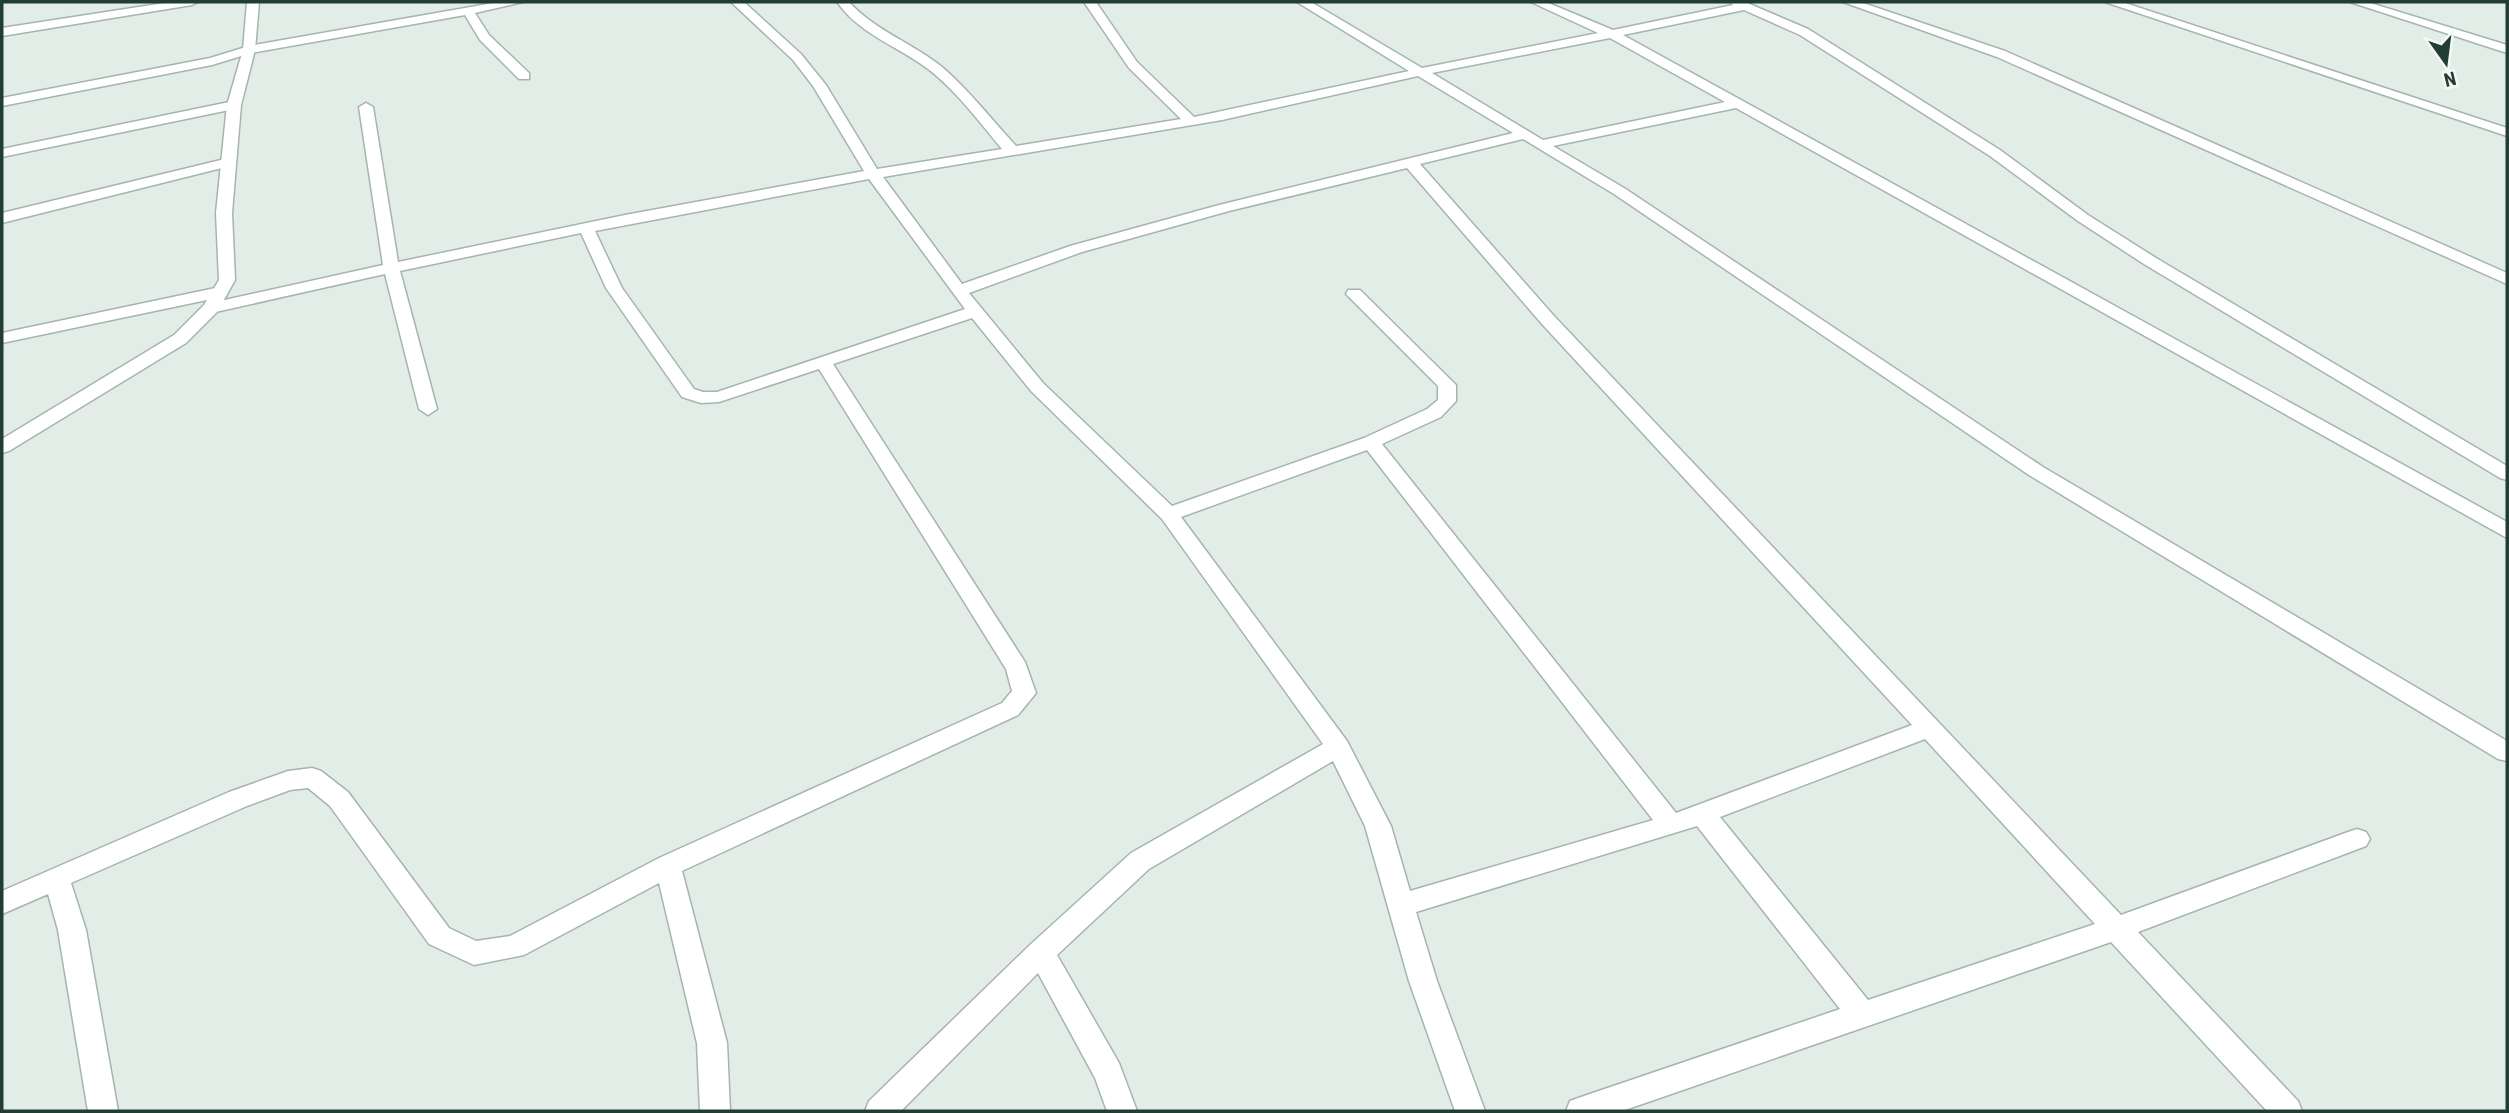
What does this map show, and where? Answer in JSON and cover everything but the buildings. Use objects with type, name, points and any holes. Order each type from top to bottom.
[{"type":"street","points":[[2,32],[192,2]]},
{"type":"street","points":[[2,447],[180,339],[211,308],[227,280],[224,213],[234,105],[249,50],[253,2]]},
{"type":"street","points":[[2,102],[212,61],[249,50],[449,7],[467,9],[517,2]]},
{"type":"street","points":[[737,2],[797,57],[819,85],[873,174],[959,291],[1037,387],[1169,514],[1338,747],[1378,826],[1423,981],[1470,1111]]},
{"type":"street","points":[[844,2],[862,23],[935,68],[953,84],[1012,151]]},
{"type":"street","points":[[1090,2],[1133,65],[1191,121]]},
{"type":"street","points":[[1303,2],[1423,71],[1619,191],[2036,471],[2507,752]]},
{"type":"street","points":[[1537,2],[1614,36],[2507,531]]},
{"type":"street","points":[[1849,2],[2001,54],[2507,279]]},
{"type":"street","points":[[2111,2],[2507,132]]},
{"type":"street","points":[[2127,7],[2143,2]]},
{"type":"street","points":[[2356,2],[2507,49]]},
{"type":"street","points":[[211,308],[391,267],[586,228],[873,174],[1274,106],[1534,48],[1614,36],[1741,4],[1804,33],[1995,153],[2082,218],[2150,261],[2507,474]]},
{"type":"street","points":[[467,9],[484,37],[524,76]]},
{"type":"street","points":[[959,291],[1089,245],[1224,208],[1412,164],[1534,139],[1736,104]]},
{"type":"street","points":[[2,153],[234,105]]},
{"type":"street","points":[[366,107],[391,267],[428,409]]},
{"type":"street","points":[[2,218],[229,162]]},
{"type":"street","points":[[1412,164],[1548,320],[2287,1111]]},
{"type":"street","points":[[586,228],[614,288],[688,393],[701,398],[719,397],[975,311]]},
{"type":"street","points":[[2,338],[220,292]]},
{"type":"street","points":[[1169,514],[1371,442],[1434,413],[1447,401],[1447,385],[1354,295]]},
{"type":"street","points":[[2,903],[239,799],[288,781],[312,778],[339,799],[439,936],[474,953],[514,947],[668,866],[1010,709],[1024,693],[1017,668],[823,362]]},
{"type":"street","points":[[1371,442],[1671,825]]},
{"type":"street","points":[[1401,905],[1671,825],[1930,728]]},
{"type":"street","points":[[880,1111],[1041,952],[1140,862],[1338,747]]},
{"type":"street","points":[[1702,813],[1862,1015]]},
{"type":"street","points":[[1581,1111],[2117,928],[2357,839]]},
{"type":"street","points":[[668,866],[712,1043],[715,1111]]},
{"type":"street","points":[[56,878],[72,930],[103,1111]]},
{"type":"street","points":[[1041,952],[1108,1073],[1122,1111]]}]
